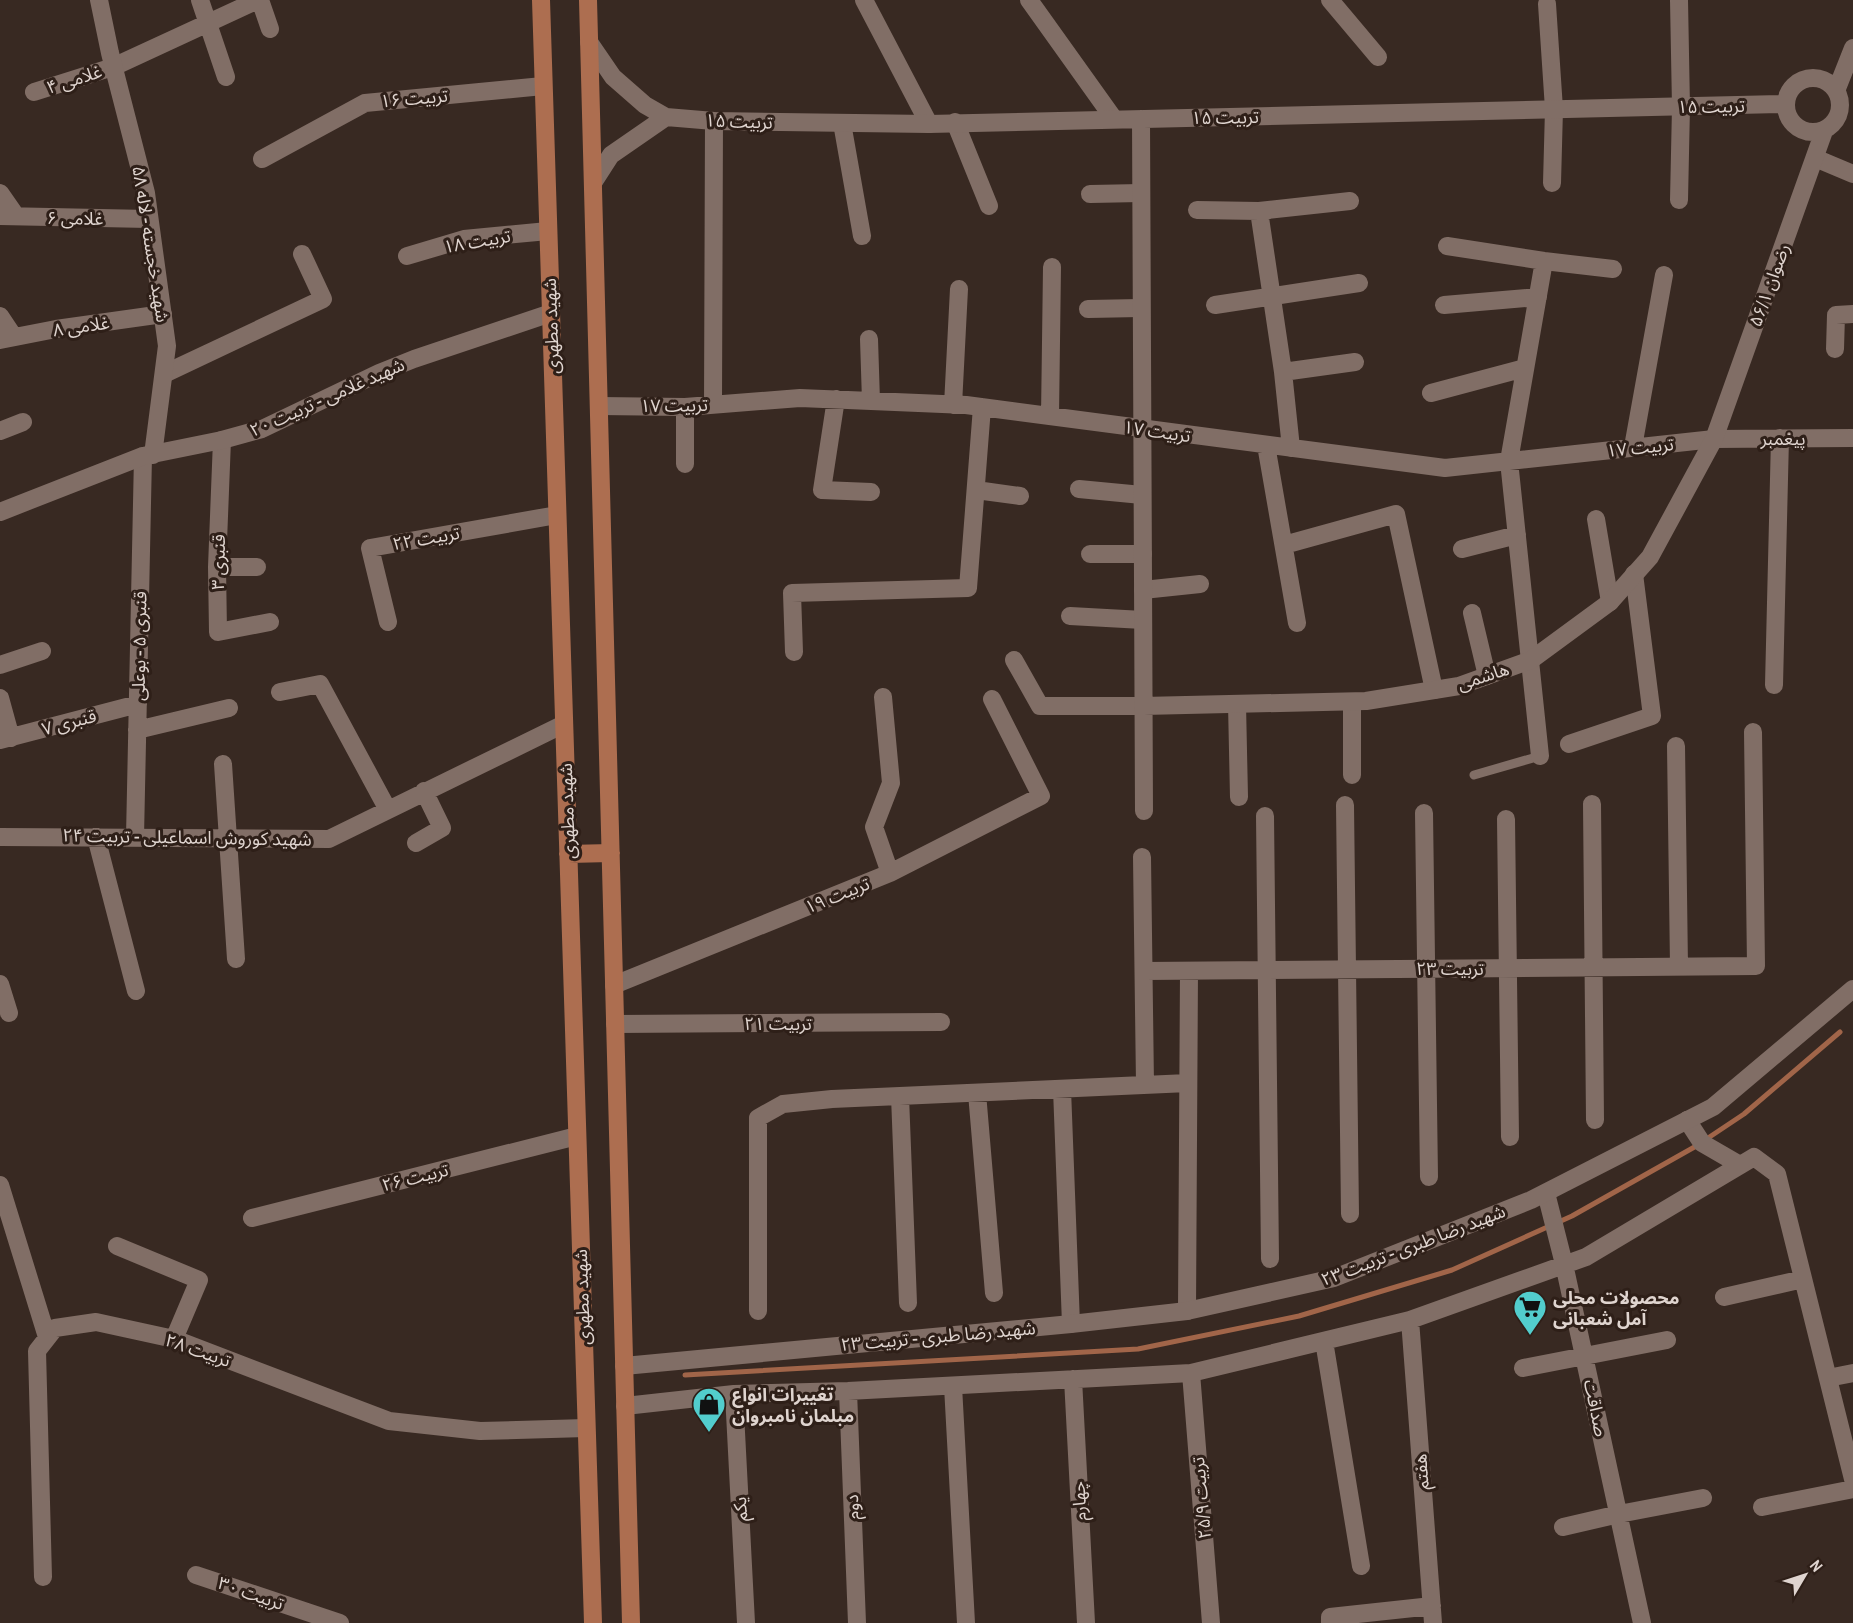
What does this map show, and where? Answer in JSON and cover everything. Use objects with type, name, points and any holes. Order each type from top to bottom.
[{"type":"main road","name":"شهید مطهری","points":[[541,0],[593,1623]]},
{"type":"main road","points":[[588,0],[631,1623]]},
{"type":"main road","points":[[568,854],[610,853]]},
{"type":"street","name":"شهید خجسته - لاله ۵۸","points":[[99,0],[113,67],[146,193],[167,346],[164,374],[148,455]]},
{"type":"street","points":[[200,0],[226,77]]},
{"type":"street","name":"غلامی ۴","points":[[34,92],[113,67],[259,0]]},
{"type":"street","points":[[259,0],[270,29]]},
{"type":"street","points":[[864,0],[929,124]]},
{"type":"street","points":[[1029,0],[1114,119]]},
{"type":"street","points":[[1330,0],[1378,57]]},
{"type":"street","points":[[1678,0],[1681,107],[1679,200]]},
{"type":"street","points":[[1547,4],[1554,109],[1552,183]]},
{"type":"street","name":"تربیت ۱۵","points":[[590,42],[613,77],[629,93],[666,117],[714,121],[929,124],[1785,104]]},
{"type":"street","points":[[1836,91],[1853,48]]},
{"type":"street","points":[[1813,78],[1826,81],[1836,91],[1840,106],[1838,113],[1835,121],[1824,131],[1810,133],[1797,128],[1788,118],[1785,104],[1789,91],[1799,81],[1813,78]]},
{"type":"street","name":"تربیت ۱۶","points":[[262,159],[365,103],[543,86]]},
{"type":"street","points":[[593,183],[611,155],[666,117]]},
{"type":"street","points":[[1141,119],[1140,308],[1144,811]]},
{"type":"street","points":[[713,405],[714,121]]},
{"type":"street","points":[[955,122],[989,206]]},
{"type":"street","points":[[842,123],[862,236]]},
{"type":"street","name":"رضوان ۵۶/۱","points":[[1714,438],[1824,131]]},
{"type":"street","points":[[1815,158],[1853,174]]},
{"type":"street","points":[[0,193],[8,216]]},
{"type":"street","points":[[1090,194],[1141,193]]},
{"type":"street","points":[[1197,210],[1259,211],[1350,201]]},
{"type":"street","points":[[1259,211],[1283,372],[1291,448]]},
{"type":"street","name":"غلامی ۶","points":[[8,216],[150,219]]},
{"type":"street","name":"تربیت ۱۸","points":[[407,256],[464,239],[548,231]]},
{"type":"street","points":[[1447,246],[1613,269]]},
{"type":"street","points":[[164,374],[323,299],[302,254]]},
{"type":"street","points":[[1540,756],[1509,461],[1544,261]]},
{"type":"street","points":[[1050,416],[1052,267]]},
{"type":"street","points":[[1633,447],[1664,275]]},
{"type":"street","points":[[1215,305],[1359,283]]},
{"type":"street","points":[[953,405],[958,289]]},
{"type":"street","points":[[1444,305],[1538,297]]},
{"type":"street","points":[[1088,309],[1140,308]]},
{"type":"street","name":"شهید غلامی - تربیت ۲۰","points":[[2,507],[148,455],[222,440],[262,429],[379,373],[551,313]]},
{"type":"street","name":"غلامی ۸","points":[[7,339],[56,329],[163,314]]},
{"type":"street","points":[[1835,350],[1836,315],[1853,314]]},
{"type":"street","points":[[0,316],[7,339]]},
{"type":"street","points":[[869,339],[871,401]]},
{"type":"street","points":[[1283,372],[1355,362]]},
{"type":"street","points":[[1431,393],[1525,369]]},
{"type":"street","name":"تربیت ۱۷","points":[[599,406],[685,407],[800,398],[982,407],[1445,468],[1714,438]]},
{"type":"street","points":[[836,399],[822,490],[871,492]]},
{"type":"street","points":[[685,407],[685,464]]},
{"type":"street","points":[[794,652],[792,593],[968,588],[982,407]]},
{"type":"street","points":[[0,431],[23,422]]},
{"type":"street","name":"پیغمبر","points":[[1714,438],[1853,438]]},
{"type":"street","name":"هاشمی","points":[[1014,660],[1040,706],[1352,702],[1460,686],[1531,660],[1610,602],[1650,557],[1714,438]]},
{"type":"street","points":[[1774,685],[1780,438]]},
{"type":"street","name":"قنبری ۳","points":[[222,440],[218,632],[270,621]]},
{"type":"street","points":[[1266,445],[1297,623]]},
{"type":"street","name":"قنبری ۵ - بوعلی","points":[[135,837],[148,455]]},
{"type":"street","points":[[1079,489],[1142,495]]},
{"type":"street","points":[[976,490],[1020,496]]},
{"type":"street","points":[[1284,545],[1396,514],[1434,690]]},
{"type":"street","name":"تربیت ۲۲","points":[[388,622],[370,548],[557,515]]},
{"type":"street","points":[[1596,519],[1610,602]]},
{"type":"street","points":[[1462,549],[1517,535]]},
{"type":"street","points":[[1090,554],[1143,554]]},
{"type":"street","points":[[218,567],[257,567]]},
{"type":"street","points":[[1569,744],[1652,716],[1634,574]]},
{"type":"street","points":[[1143,590],[1200,584]]},
{"type":"street","points":[[1472,613],[1487,676]]},
{"type":"street","points":[[1070,616],[1143,620]]},
{"type":"street","points":[[0,665],[42,651]]},
{"type":"street","points":[[280,692],[320,684],[388,810]]},
{"type":"street","name":"تربیت ۱۹","points":[[614,985],[890,873],[874,827],[891,783],[884,697]]},
{"type":"street","points":[[0,698],[5,739]]},
{"type":"street","points":[[890,873],[1041,796],[992,699]]},
{"type":"street","points":[[1352,702],[1352,775]]},
{"type":"street","name":"قنبری ۷","points":[[5,739],[138,704]]},
{"type":"street","points":[[1237,704],[1239,797]]},
{"type":"street","points":[[137,730],[229,708]]},
{"type":"street","name":"شهید کوروش اسماعیلی - تربیت ۲۴","points":[[0,837],[329,838],[564,724]]},
{"type":"street","name":"تربیت ۲۳","points":[[1144,971],[1756,966],[1753,732]]},
{"type":"street","points":[[1676,746],[1679,966]]},
{"type":"street","points":[[223,764],[236,959]]},
{"type":"street","points":[[416,843],[442,828],[424,791]]},
{"type":"street","points":[[1592,804],[1595,1120]]},
{"type":"street","points":[[1345,805],[1350,1214]]},
{"type":"street","points":[[1425,813],[1429,1177]]},
{"type":"street","points":[[1265,816],[1270,1259]]},
{"type":"street","points":[[1506,819],[1510,1137]]},
{"type":"street","points":[[96,837],[136,991]]},
{"type":"street","points":[[1142,857],[1145,1085]]},
{"type":"street","points":[[1187,1311],[1189,970]]},
{"type":"street","points":[[0,984],[9,1013]]},
{"type":"street","name":"شهید رضا طبری - تربیت ۲۳","points":[[624,1366],[1187,1311],[1334,1278],[1546,1193],[1713,1107],[1853,989]]},
{"type":"street","name":"تربیت ۲۱","points":[[615,1024],[941,1022]]},
{"type":"street","points":[[758,1311],[758,1118],[783,1104],[832,1099],[1188,1083]]},
{"type":"street","points":[[1062,1089],[1071,1324]]},
{"type":"street","points":[[977,1093],[994,1293]]},
{"type":"street","points":[[900,1096],[908,1303]]},
{"type":"street","points":[[1687,1120],[1702,1143],[1740,1165]]},
{"type":"street","name":"تربیت ۲۶","points":[[252,1218],[577,1136]]},
{"type":"street","points":[[625,1406],[734,1395],[1191,1373],[1410,1320],[1586,1257],[1754,1157],[1777,1174],[1853,1479]]},
{"type":"street","points":[[0,1185],[47,1337],[37,1351],[43,1577]]},
{"type":"street","name":"صداقت","points":[[1546,1193],[1585,1357],[1642,1623]]},
{"type":"street","points":[[117,1246],[199,1280],[174,1339]]},
{"type":"street","points":[[1725,1297],[1803,1279]]},
{"type":"street","name":"هفتم","points":[[1410,1320],[1432,1615]]},
{"type":"street","name":"تربیت ۲۸","points":[[47,1337],[55,1328],[96,1322],[174,1339],[389,1421],[480,1431],[586,1428]]},
{"type":"street","points":[[1523,1368],[1667,1340]]},
{"type":"street","points":[[1324,1341],[1361,1566]]},
{"type":"street","name":"تربیت ۲۵/۹","points":[[1191,1373],[1211,1623]]},
{"type":"street","points":[[1828,1378],[1853,1373]]},
{"type":"street","name":"چهارم","points":[[1073,1379],[1086,1623]]},
{"type":"street","points":[[953,1386],[966,1623]]},
{"type":"street","name":"دوم","points":[[848,1391],[857,1623]]},
{"type":"street","name":"یکم","points":[[734,1395],[746,1623]]},
{"type":"street","points":[[1762,1508],[1853,1489]]},
{"type":"street","points":[[1563,1527],[1703,1498]]},
{"type":"street","name":"تربیت ۳۰","points":[[196,1575],[340,1623]]},
{"type":"street","points":[[1330,1623],[1330,1617],[1432,1615]]},
{"type":"lane","points":[[1474,775],[1540,756]]},
{"type":"waterway","points":[[1705,1140],[1744,1114],[1840,1032]]},
{"type":"waterway","points":[[685,1375],[1138,1349],[1299,1316],[1452,1270],[1572,1216],[1698,1145]]},
{"type":"place","name":"محصولات محلی آمل شعبانی","points":[[1530,1336]]},
{"type":"place","name":"تغییرات انواع مبلمان نامبروان","points":[[709,1433]]}]
